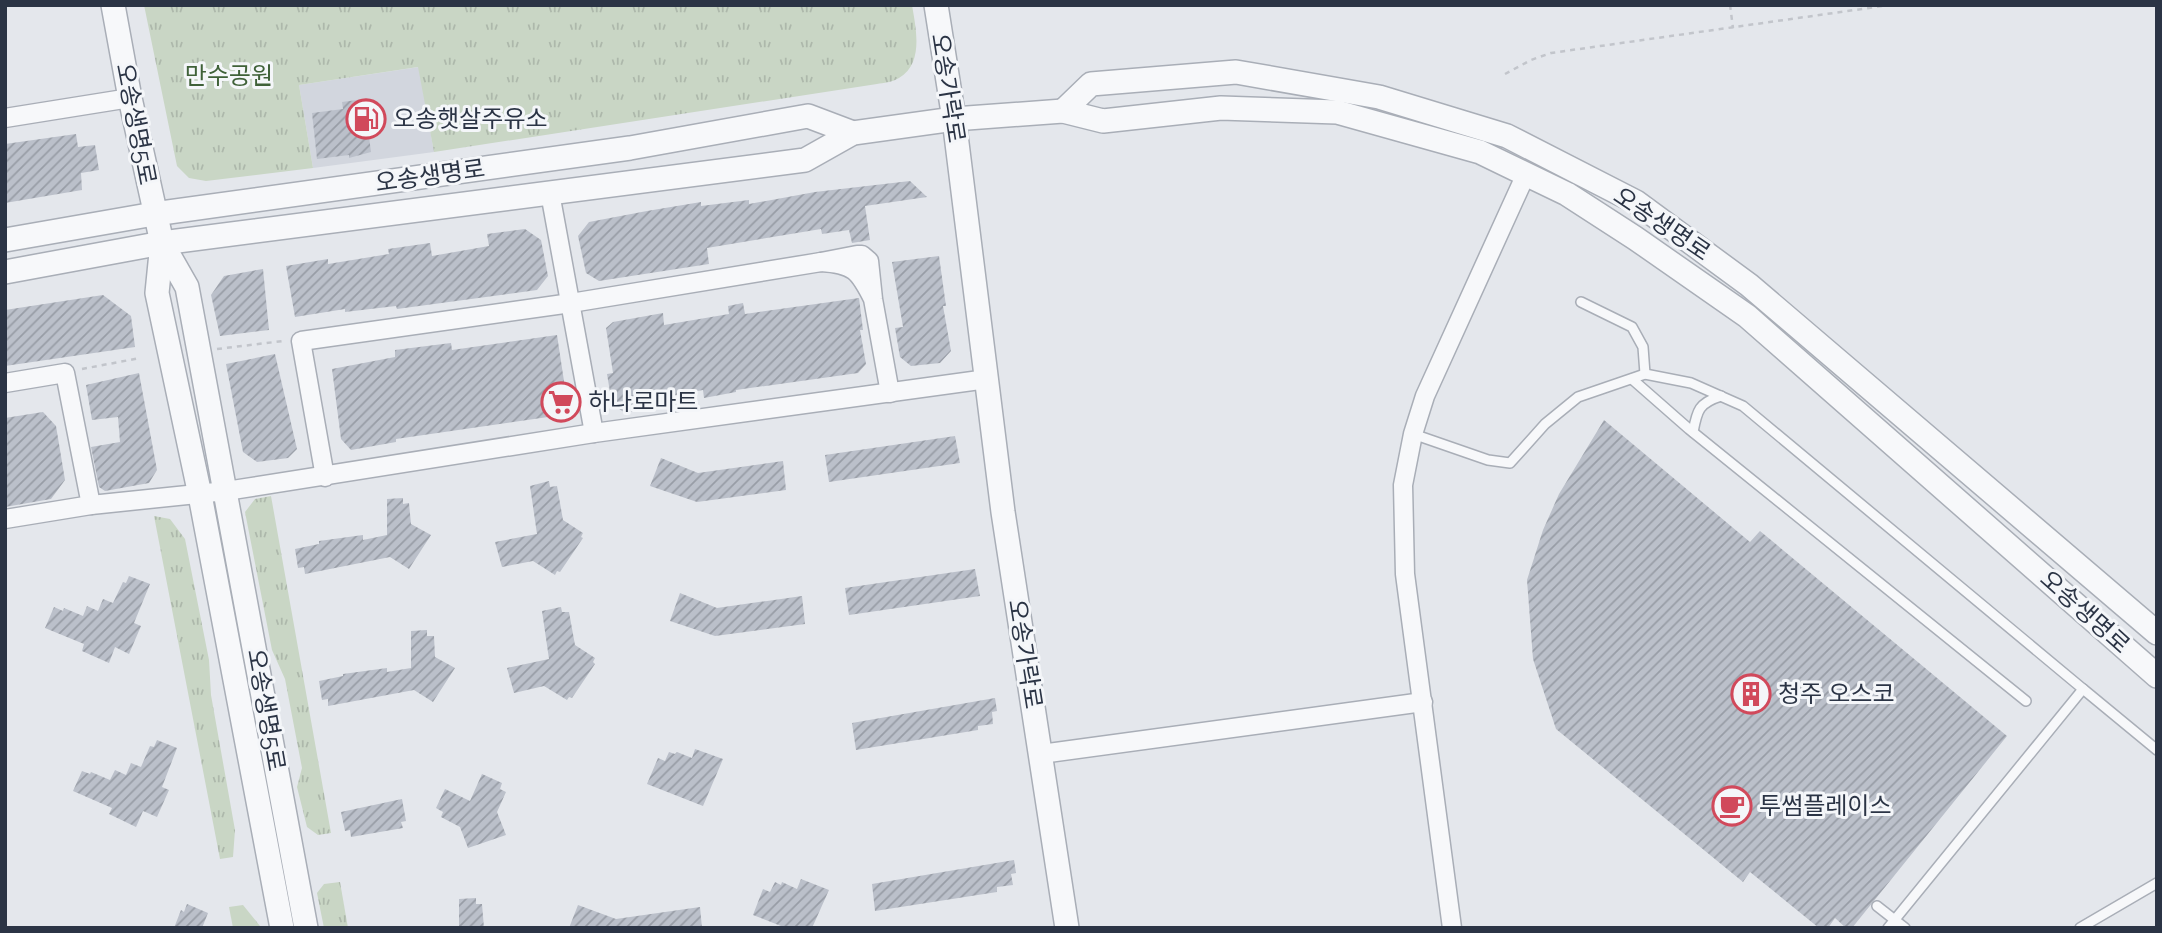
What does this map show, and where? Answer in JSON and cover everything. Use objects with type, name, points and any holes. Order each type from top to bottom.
[{"type":"street","name":"오송생명5로","points":[[113,5],[154,214],[162,243],[187,287],[306,928]]},
{"type":"street","name":"오송가락로","points":[[936,5],[954,119],[1003,512],[1067,928]]},
{"type":"street","name":"오송생명로","points":[[1063,111],[1091,84],[1236,72],[1378,97],[1507,136],[1636,202],[1749,285],[2157,633]]},
{"type":"street","points":[[5,118],[130,98]]},
{"type":"street","name":"오송생명로","points":[[5,272],[162,243],[805,160],[853,133],[954,119],[1063,111],[1103,121],[1221,108],[1337,112],[1480,152],[1567,194],[1612,223],[1747,316],[2157,676]]},
{"type":"street","name":"오송생명로","points":[[5,240],[154,214],[630,148],[808,116],[853,133]]},
{"type":"street","points":[[1452,928],[1405,574],[1403,485],[1413,434],[1425,396],[1526,174]]},
{"type":"street","points":[[550,193],[594,433]]},
{"type":"street","name":"오송생명5로","points":[[162,243],[157,293],[200,495],[282,928]]},
{"type":"street","points":[[325,477],[301,341],[571,303],[857,255],[866,258],[870,265],[873,299],[890,393]]},
{"type":"street","points":[[5,383],[65,373],[92,505]]},
{"type":"street","points":[[5,519],[92,505],[200,495],[594,433],[987,379]]},
{"type":"street","points":[[1041,754],[1423,702]]},
{"type":"lane","points":[[1581,302],[1632,327],[1643,347],[1645,374]]},
{"type":"lane","points":[[1413,434],[1488,460],[1510,463],[1545,424],[1578,397],[1645,374],[1691,383],[1722,396],[1743,406],[2157,750]]},
{"type":"lane","points":[[1632,379],[1693,432],[2026,701]]},
{"type":"lane","points":[[1693,432],[1696,413],[1707,401],[1722,396]]},
{"type":"lane","points":[[1888,928],[2083,689]]},
{"type":"lane","points":[[2080,928],[2157,883]]},
{"type":"lane","points":[[1877,906],[1905,928]]},
{"type":"path","points":[[1730,5],[1733,27]]},
{"type":"path","points":[[1505,74],[1551,53],[1890,5]]},
{"type":"path","points":[[214,350],[274,341],[301,341]]},
{"type":"path","points":[[65,373],[140,358]]},
{"type":"shaded area","name":"오송햇살주유소","points":[[419,67],[434,152],[313,168],[299,85]]},
{"type":"green space","name":"만수공원","points":[[144,5],[912,5],[916,45],[912,64],[907,72],[888,82],[434,152],[418,67],[299,85],[313,168],[206,181],[189,178],[177,166]]},
{"type":"green space","points":[[271,496],[331,833],[318,835],[307,827],[297,787],[302,768],[285,679],[272,650],[245,512],[255,499]]},
{"type":"green space","points":[[154,516],[170,519],[185,539],[209,660],[211,695],[235,830],[233,857],[220,859]]},
{"type":"green space","points":[[340,882],[348,928],[324,928],[317,893],[324,884]]},
{"type":"green space","points":[[243,905],[260,928],[233,928],[229,907]]},
{"type":"building","points":[[364,99],[371,152],[349,158],[349,155],[317,159],[312,113],[343,109],[342,102]]},
{"type":"building","points":[[76,134],[78,147],[95,145],[99,170],[81,173],[82,190],[5,203],[5,144]]},
{"type":"building","points":[[910,181],[927,197],[865,206],[870,240],[852,243],[849,230],[822,234],[821,229],[707,248],[709,264],[599,281],[586,273],[578,236],[589,222],[701,202],[701,206],[749,200],[749,204],[815,192]]},
{"type":"building","points":[[525,229],[541,240],[548,276],[537,290],[397,309],[396,306],[345,312],[345,309],[295,317],[286,266],[328,259],[328,264],[389,254],[388,249],[430,243],[432,256],[489,246],[487,234]]},
{"type":"building","points":[[939,256],[946,306],[943,306],[951,351],[940,363],[911,366],[900,357],[895,328],[903,327],[892,262]]},
{"type":"building","points":[[263,269],[269,330],[220,336],[211,295],[224,276]]},
{"type":"building","points":[[103,295],[131,316],[135,347],[5,366],[5,310]]},
{"type":"building","points":[[859,298],[863,330],[860,330],[866,364],[858,373],[736,390],[704,398],[703,390],[665,397],[666,406],[625,413],[612,404],[607,374],[613,373],[606,328],[613,322],[663,313],[664,325],[729,314],[728,306],[743,303],[745,314]]},
{"type":"building","points":[[557,335],[569,414],[396,439],[396,442],[351,450],[341,439],[332,369],[395,357],[395,350],[451,343],[452,350]]},
{"type":"building","points":[[275,354],[297,449],[288,458],[257,462],[243,452],[226,364]]},
{"type":"building","points":[[139,373],[157,470],[149,483],[105,491],[99,487],[91,447],[120,442],[118,417],[92,420],[86,385]]},
{"type":"building","points":[[43,412],[56,426],[65,480],[51,499],[5,507],[5,418]]},
{"type":"building","name":"청주 오스코","points":[[1604,420],[1750,542],[1760,531],[2007,736],[1852,928],[1846,928],[1835,918],[1828,928],[1819,928],[1750,872],[1743,882],[1556,729],[1533,659],[1527,580],[1543,530],[1559,494]]},
{"type":"building","points":[[955,436],[960,463],[829,482],[825,455]]},
{"type":"building","points":[[661,458],[698,473],[783,461],[786,490],[697,502],[650,486]]},
{"type":"building","points":[[549,481],[550,487],[557,486],[563,520],[583,533],[583,538],[560,572],[557,571],[555,575],[533,561],[502,567],[495,542],[537,534],[530,486]]},
{"type":"building","points":[[403,498],[403,504],[409,503],[411,524],[431,535],[409,569],[390,557],[305,574],[304,567],[298,568],[295,549],[319,544],[319,541],[363,535],[363,540],[387,535],[387,499]]},
{"type":"building","points":[[975,569],[980,596],[849,615],[845,588]]},
{"type":"building","points":[[129,576],[150,584],[134,623],[141,626],[129,654],[115,647],[109,663],[82,651],[84,644],[45,628],[54,607],[83,616],[87,606],[98,611],[103,599],[113,603],[123,582],[126,583]]},
{"type":"building","points":[[680,593],[717,608],[802,596],[805,624],[715,636],[670,621]]},
{"type":"building","points":[[561,607],[562,612],[569,612],[575,645],[595,658],[595,664],[572,698],[567,700],[544,686],[514,693],[507,668],[549,659],[542,611]]},
{"type":"building","points":[[427,630],[427,636],[434,636],[435,657],[455,668],[433,702],[414,690],[328,706],[328,699],[322,700],[319,681],[343,674],[387,668],[387,672],[411,668],[411,631]]},
{"type":"building","points":[[995,698],[997,711],[992,712],[993,724],[978,726],[978,730],[856,750],[852,723]]},
{"type":"building","points":[[157,740],[177,748],[162,787],[169,790],[157,817],[143,811],[136,827],[109,814],[112,808],[73,791],[82,771],[110,780],[115,770],[126,775],[131,763],[141,767],[150,746],[154,747]]},
{"type":"building","points":[[695,749],[723,759],[703,806],[647,784],[658,758],[665,761],[669,752],[677,752],[692,758]]},
{"type":"building","points":[[482,774],[502,783],[500,789],[506,792],[497,812],[506,835],[468,848],[460,827],[441,817],[443,812],[436,808],[445,789],[470,801]]},
{"type":"building","points":[[402,799],[406,821],[401,822],[403,828],[351,837],[350,830],[345,831],[341,812]]},
{"type":"building","points":[[1014,860],[1016,873],[1011,874],[1013,885],[997,887],[997,892],[875,911],[872,884]]},
{"type":"building","points":[[801,879],[829,890],[812,928],[786,928],[753,915],[763,889],[770,892],[775,882],[781,885],[782,882],[797,889]]},
{"type":"building","points":[[476,898],[476,904],[482,904],[484,928],[459,928],[459,899]]},
{"type":"building","points":[[187,904],[208,913],[202,928],[174,928],[181,910],[184,912]]},
{"type":"building","points":[[578,905],[616,919],[700,907],[702,928],[569,928]]},
{"type":"place","name":"오송햇살주유소","points":[[366,119]]},
{"type":"place","name":"하나로마트","points":[[561,402]]},
{"type":"place","name":"청주 오스코","points":[[1751,694]]},
{"type":"place","name":"투썸플레이스","points":[[1732,806]]}]
